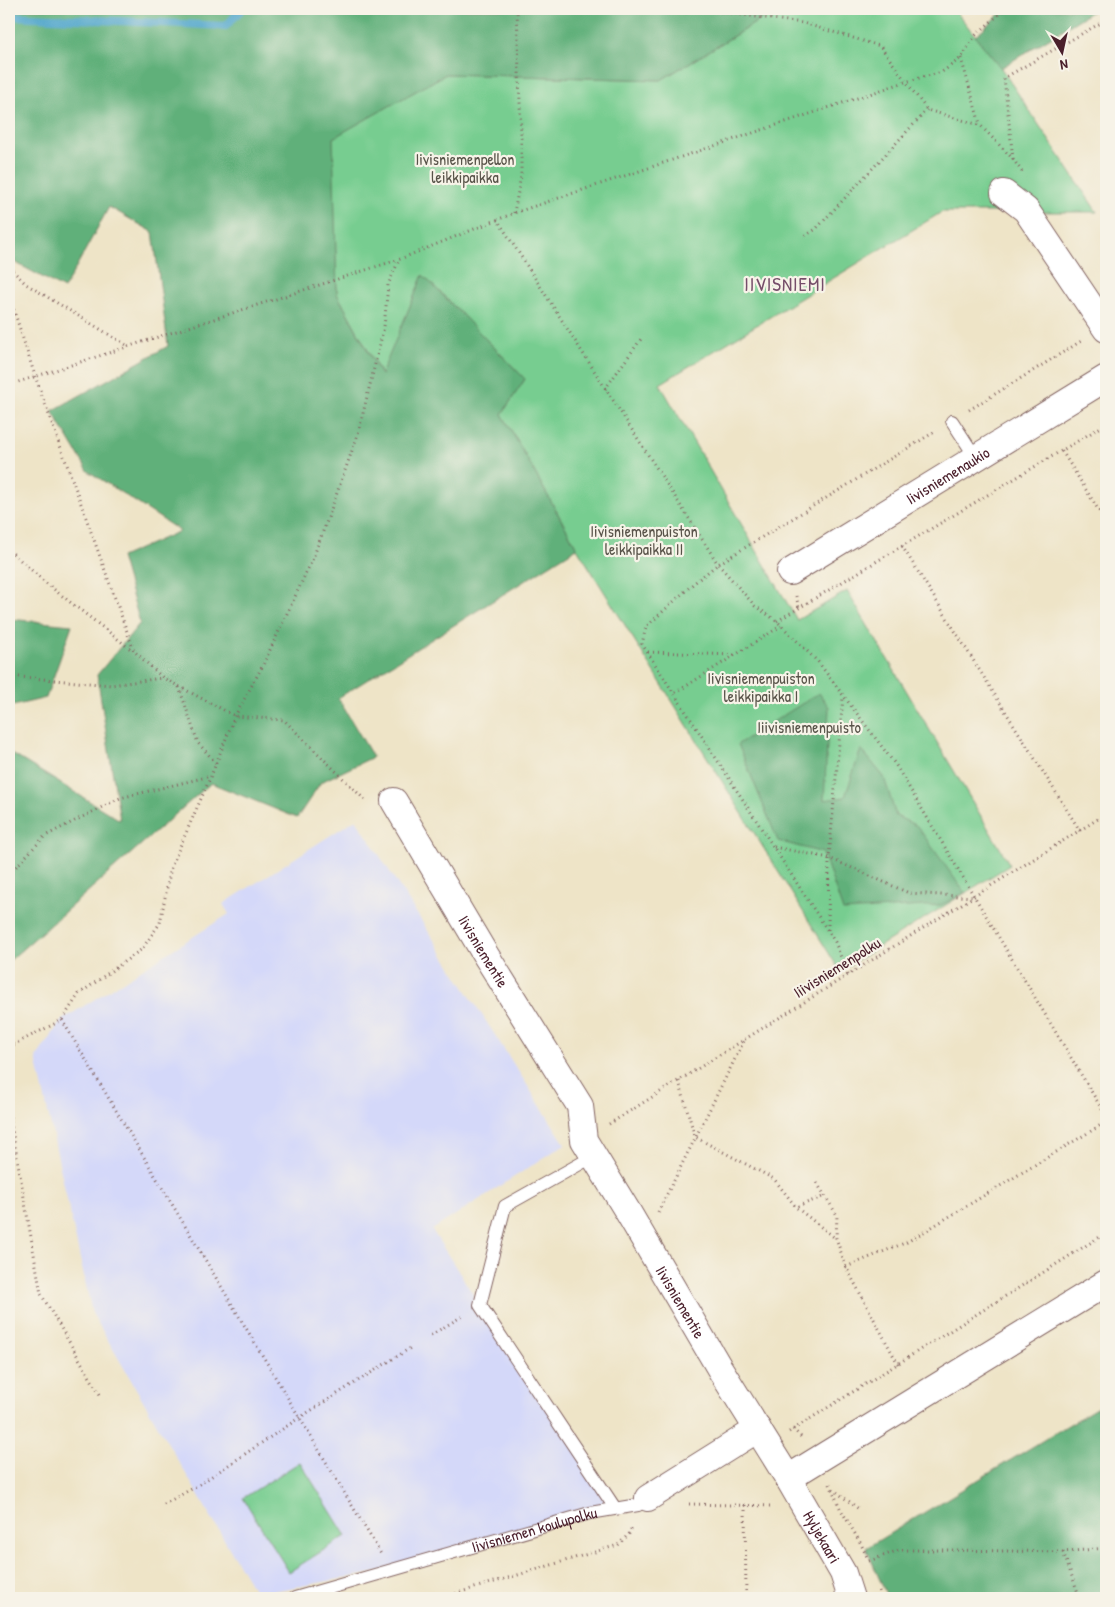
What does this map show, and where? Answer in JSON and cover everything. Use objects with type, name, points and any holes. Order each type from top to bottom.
[{"type":"street","points":[[1004,193],[1026,210],[1098,332]]},
{"type":"street","name":"Iivisniemenaukio","points":[[790,572],[1106,378]]},
{"type":"street","name":"Iivisniementie","points":[[394,801],[490,962],[580,1106],[589,1148],[720,1369],[788,1478]]},
{"type":"street","points":[[788,1478],[1106,1283]]},
{"type":"street","name":"Iivisniemen koulupolku","points":[[643,1502],[764,1438]]},
{"type":"street","name":"Hyljekaari","points":[[788,1478],[843,1573],[851,1598]]},
{"type":"lane","points":[[952,421],[976,458]]},
{"type":"lane","points":[[589,1148],[505,1206],[480,1305],[615,1508]]},
{"type":"lane","name":"Iivisniemen koulupolku","points":[[295,1598],[590,1513],[643,1502]]},
{"type":"path","points":[[514,213],[521,176],[517,9]]},
{"type":"path","points":[[590,9],[612,12],[657,9]]},
{"type":"path","points":[[696,9],[803,22],[880,46],[905,82]]},
{"type":"path","points":[[9,385],[400,259],[514,213],[905,82],[942,72],[961,58],[975,36],[1005,9]]},
{"type":"path","points":[[1013,159],[1004,78],[1106,20]]},
{"type":"path","points":[[961,58],[980,124]]},
{"type":"path","points":[[805,236],[816,229],[927,110]]},
{"type":"path","points":[[497,219],[718,564],[755,606],[778,621],[818,662],[895,764],[1106,1116]]},
{"type":"path","points":[[9,1047],[62,1020],[79,994],[142,949],[160,923],[171,867],[235,716],[262,668],[309,566],[331,510],[358,434],[384,327],[388,285],[400,259]]},
{"type":"path","points":[[9,267],[26,284],[128,346]]},
{"type":"path","points":[[9,295],[35,376],[134,651]]},
{"type":"path","points":[[848,975],[835,942],[642,644],[646,627],[718,564],[1098,332]]},
{"type":"path","points":[[605,389],[642,339]]},
{"type":"path","points":[[778,621],[1106,424]]},
{"type":"path","points":[[1062,450],[1106,522]]},
{"type":"path","points":[[902,546],[1080,830]]},
{"type":"path","points":[[9,550],[47,584],[134,651],[162,678],[235,716],[284,720],[368,803]]},
{"type":"path","points":[[675,693],[781,626]]},
{"type":"path","points":[[648,652],[734,655]]},
{"type":"path","points":[[9,676],[111,685],[162,678]]},
{"type":"path","points":[[178,686],[198,743],[216,764]]},
{"type":"path","points":[[828,931],[829,858],[843,696]]},
{"type":"path","points":[[9,874],[45,836],[120,798],[211,776]]},
{"type":"path","name":"Iiivisniemenpolku","points":[[589,1148],[679,1080],[1105,815]]},
{"type":"path","points":[[773,847],[829,858],[909,893],[974,897]]},
{"type":"path","points":[[62,1020],[390,1570]]},
{"type":"path","points":[[656,1217],[744,1040]]},
{"type":"path","points":[[679,1080],[696,1137],[774,1179],[796,1207],[836,1238]]},
{"type":"path","points":[[9,1112],[41,1294],[101,1396]]},
{"type":"path","points":[[846,1267],[907,1242],[1106,1122]]},
{"type":"path","points":[[817,1183],[836,1215],[836,1238],[846,1267],[898,1364]]},
{"type":"path","points":[[796,1207],[825,1196]]},
{"type":"path","points":[[764,1438],[898,1364],[1106,1233]]},
{"type":"path","points":[[164,1504],[196,1486],[412,1347]]},
{"type":"path","points":[[819,1460],[840,1508],[861,1544],[872,1570]]},
{"type":"path","points":[[831,1488],[860,1510]]},
{"type":"path","points":[[441,1598],[618,1546],[630,1534],[643,1502]]},
{"type":"path","points":[[682,1504],[778,1506]]},
{"type":"path","points":[[745,1505],[746,1598]]},
{"type":"path","points":[[868,1561],[899,1550],[1063,1552],[1106,1548]]},
{"type":"path","points":[[1063,1552],[1080,1598]]},
{"type":"path","points":[[878,1589],[881,1598]]},
{"type":"shaded area","points":[[356,819],[565,1144],[432,1230],[615,1508],[390,1570],[256,1594],[92,1313],[36,1058],[62,1020],[229,914],[223,904]]},
{"type":"green space","points":[[9,9],[778,9],[661,80],[446,74],[333,138],[337,294],[381,375],[423,275],[525,379],[502,414],[577,548],[338,698],[373,757],[321,782],[297,818],[211,783],[9,961],[9,752],[120,820],[97,675],[140,623],[121,557],[180,531],[88,471],[52,411],[168,346],[153,232],[109,207],[64,289],[9,259]]},
{"type":"green space","points":[[778,9],[954,9],[1001,68],[1097,212],[942,212],[660,384],[797,620],[847,591],[1010,865],[840,971],[577,548],[502,414],[525,379],[423,275],[382,376],[337,294],[332,138],[446,74],[661,80]]},
{"type":"green space","points":[[1005,9],[1096,9],[1001,68],[975,36]]},
{"type":"green space","points":[[9,619],[72,625],[46,698],[9,707]]},
{"type":"green space","name":"Iiivisniemenpuisto","points":[[819,693],[829,707],[824,800],[845,797],[861,749],[884,777],[896,816],[917,826],[965,893],[941,905],[843,911],[823,853],[778,841],[738,744]]},
{"type":"green space","points":[[1106,1402],[1106,1598],[885,1598],[886,1594],[866,1548]]},
{"type":"green space","points":[[300,1462],[346,1536],[289,1572],[243,1498]]},
{"type":"waterway","points":[[9,16],[226,26],[242,9]]},
{"type":"district","name":"IIVISNIEMI","points":[[785,284]]},
{"type":"park label","name":"Iivisniemenpellon leikkipaikka","points":[[465,168]]},
{"type":"park label","name":"Iivisniemenpuiston leikkipaikka II","points":[[644,540]]},
{"type":"park label","name":"Iivisniemenpuiston leikkipaikka I","points":[[761,687]]}]
